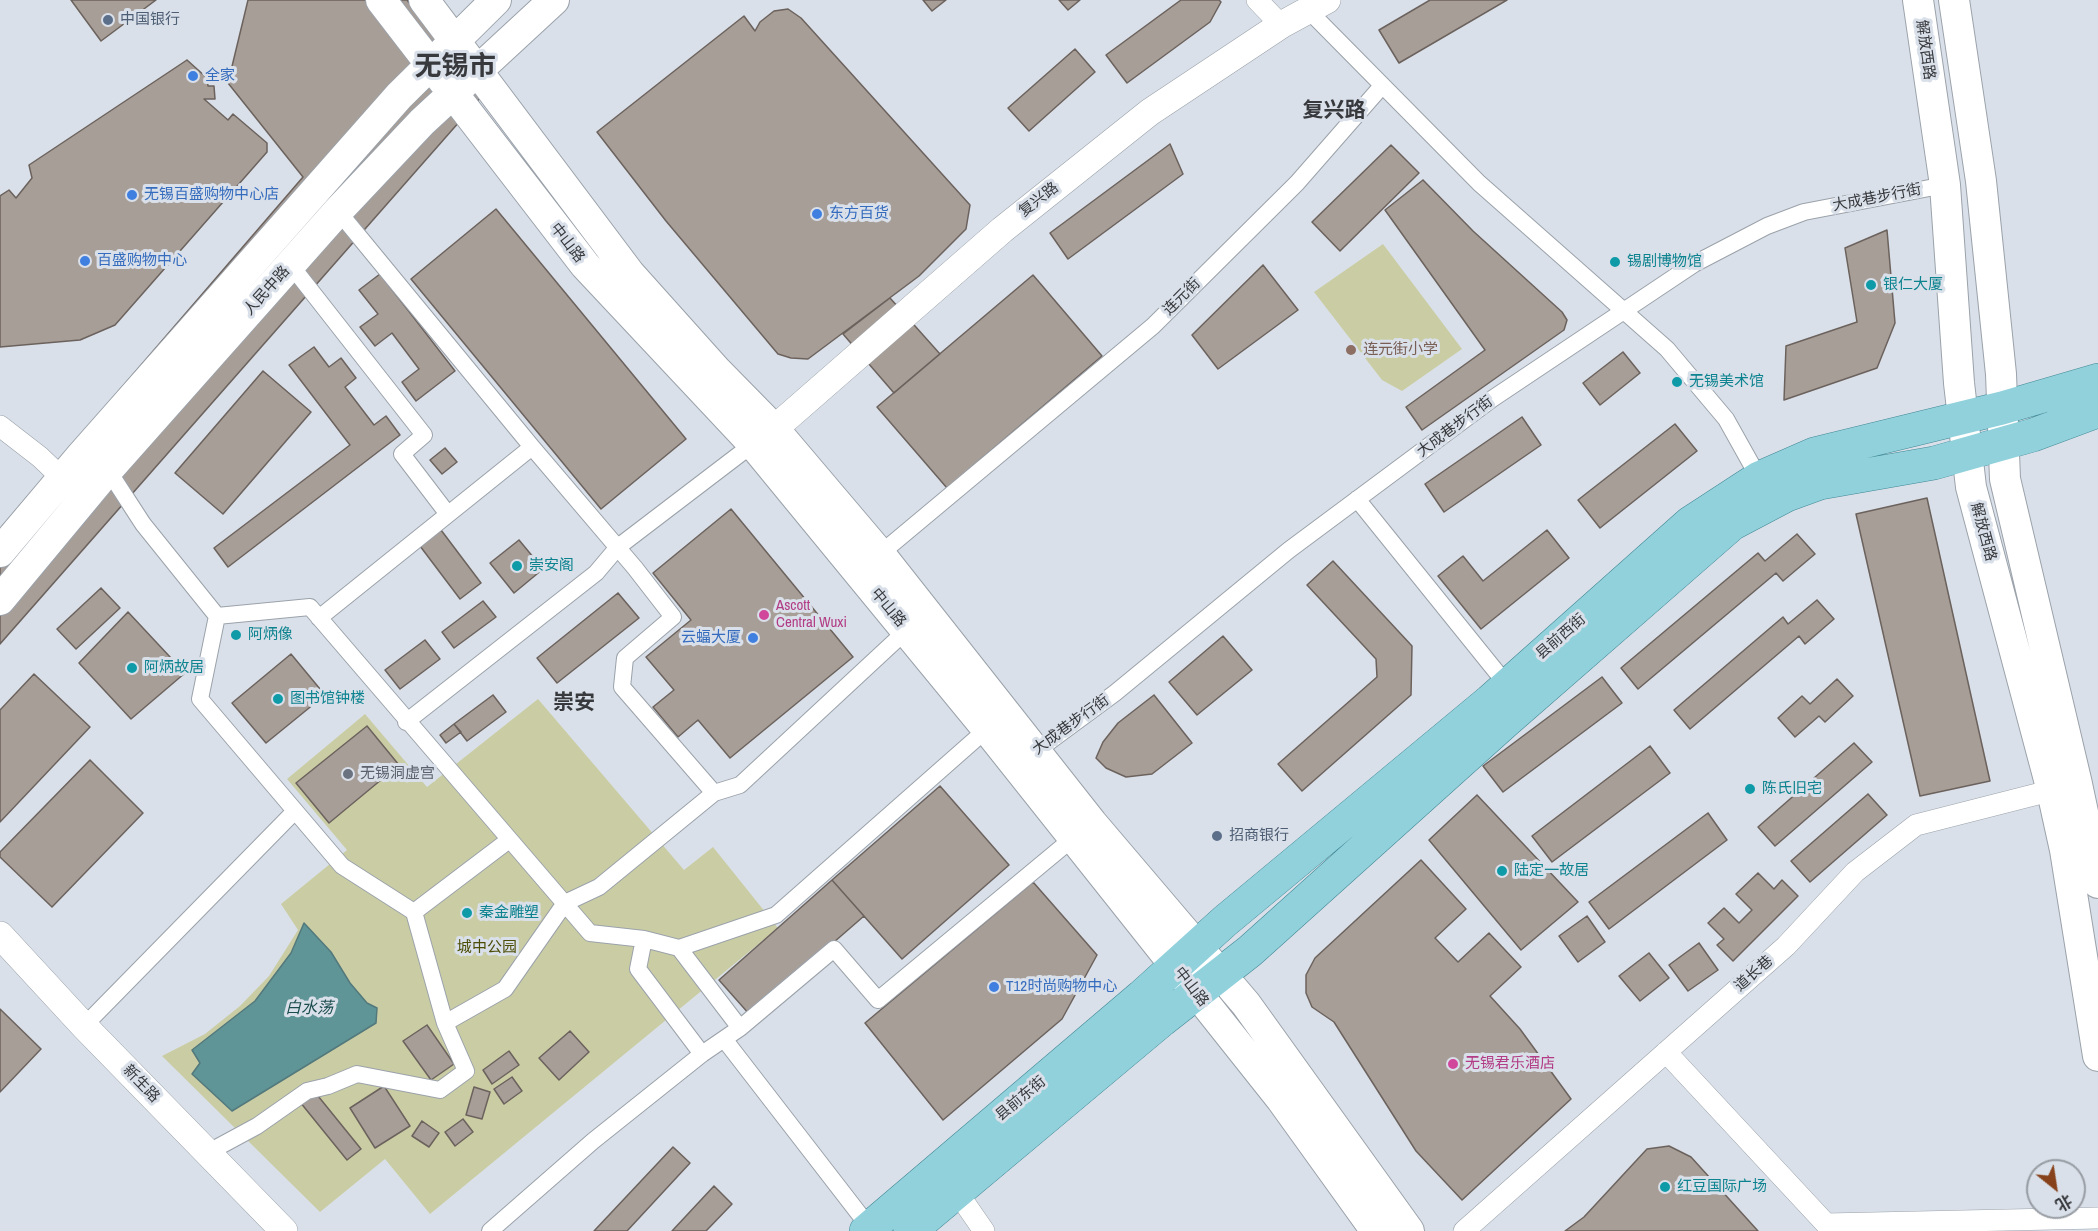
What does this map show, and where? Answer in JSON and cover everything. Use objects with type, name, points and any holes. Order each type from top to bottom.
[{"type":"main road","name":"中山路","points":[[381,0],[429,66],[585,265],[880,554],[1026,759],[1072,839],[1186,956]]},
{"type":"main road","name":"中山路","points":[[424,0],[630,274],[716,370],[907,630],[987,729],[1026,759],[1092,823],[1208,984],[1281,1099],[1376,1231]]},
{"type":"main road","name":"人民中路","points":[[0,552],[62,478],[392,105],[496,0]]},
{"type":"main road","name":"人民中路","points":[[0,600],[108,471],[338,211],[452,95],[554,0]]},
{"type":"main road","name":"解放西路","points":[[1918,0],[1945,186],[1963,418],[1971,487],[2065,787],[2098,877]]},
{"type":"main road","name":"解放西路","points":[[1954,0],[1981,180],[2002,408],[2005,479],[2065,787],[2065,850],[2098,1056]]},
{"type":"main road","name":"县前西街","points":[[1186,956],[1507,685],[1690,523],[1759,478],[1814,454],[2002,408],[2098,380]]},
{"type":"main road","name":"县前西街","points":[[1208,984],[1250,951],[1506,721],[1732,524],[1787,495],[1820,483],[1934,463],[2004,444],[2098,411]]},
{"type":"main road","name":"县前东街","points":[[868,1229],[1186,956]]},
{"type":"main road","name":"中山路","points":[[1208,984],[1306,1084],[1409,1231]]},
{"type":"main road","name":"县前东街","points":[[910,1231],[1208,984]]},
{"type":"street","points":[[1257,0],[1281,25]]},
{"type":"street","points":[[1317,5],[1381,87],[1479,183],[1667,349],[1726,419],[1759,478]]},
{"type":"street","name":"复兴路","points":[[763,437],[1002,230],[1150,112],[1281,25],[1317,5]]},
{"type":"street","name":"连元街","points":[[880,554],[1153,326],[1298,183],[1381,87]]},
{"type":"street","name":"大成巷步行街","points":[[1026,759],[1115,693],[1289,550],[1357,499],[1492,399],[1694,264],[1767,226],[1804,212],[1945,186]]},
{"type":"street","points":[[338,211],[532,447],[618,547],[673,617],[625,658],[622,687],[714,793]]},
{"type":"street","points":[[290,264],[424,435],[402,454],[447,513]]},
{"type":"street","points":[[0,426],[40,457],[62,478]]},
{"type":"street","points":[[406,722],[596,573],[618,547],[763,437]]},
{"type":"street","points":[[319,618],[532,447]]},
{"type":"street","points":[[108,471],[143,524],[217,616]]},
{"type":"street","points":[[1357,499],[1507,685]]},
{"type":"street","points":[[217,616],[310,607],[406,722],[590,933],[644,939],[679,948],[776,915],[987,729]]},
{"type":"street","points":[[207,1153],[257,1126],[307,1091],[328,1086],[357,1074],[440,1090],[466,1071],[446,1023],[414,912],[342,866],[200,699],[217,616]]},
{"type":"street","points":[[446,1023],[505,989],[565,903],[600,888],[714,793],[740,785],[907,630]]},
{"type":"street","name":"道长巷","points":[[1464,1231],[1786,946],[1855,872],[1916,825],[2065,787]]},
{"type":"street","points":[[84,1026],[294,812]]},
{"type":"street","points":[[490,1231],[593,1141],[702,1054],[740,1028],[834,949],[878,1000],[1072,839]]},
{"type":"street","points":[[414,912],[509,840]]},
{"type":"street","name":"新生路","points":[[0,934],[84,1026],[284,1231]]},
{"type":"street","points":[[644,939],[638,969],[702,1054]]},
{"type":"street","points":[[679,948],[740,1028]]},
{"type":"street","points":[[724,1039],[868,1229]]},
{"type":"street","points":[[1666,1052],[1826,1224],[2098,1218]]},
{"type":"street","points":[[957,1192],[984,1231]]},
{"type":"green space","points":[[1383,244],[1462,349],[1402,391],[1382,380],[1314,292]]},
{"type":"green space","name":"城中公园","points":[[538,699],[684,870],[713,847],[778,928],[430,1214],[385,1159],[320,1212],[162,1056],[205,1034],[240,1006],[269,976],[298,930],[281,904],[347,850],[287,779],[365,714],[427,787]]},
{"type":"water","name":"白水荡","points":[[304,923],[331,952],[350,983],[367,1003],[377,1008],[376,1023],[232,1111],[192,1074],[200,1063],[192,1050],[255,1001],[291,953]]},
{"type":"building","name":"中国银行","points":[[71,0],[156,0],[101,41]]},
{"type":"building","points":[[248,0],[407,0],[482,96],[0,644],[0,529],[303,177],[228,83]]},
{"type":"building","points":[[923,0],[946,0],[932,11]]},
{"type":"building","points":[[1059,0],[1080,0],[1068,10]]},
{"type":"building","points":[[1181,0],[1219,0],[1221,2],[1210,22],[1127,83],[1106,55]]},
{"type":"building","points":[[1430,0],[1507,0],[1399,63],[1379,30]]},
{"type":"building","points":[[788,9],[801,18],[970,205],[966,229],[919,276],[808,359],[791,358],[778,354],[666,221],[597,132],[744,16],[755,31],[760,22],[774,11]]},
{"type":"building","points":[[1075,49],[1095,72],[1029,131],[1008,108]]},
{"type":"building","name":"百盛购物中心","points":[[187,60],[207,78],[208,86],[214,86],[215,99],[204,99],[228,120],[233,114],[267,143],[267,152],[115,325],[80,340],[0,347],[0,196],[9,190],[16,198],[32,178],[29,165]]},
{"type":"building","points":[[1170,144],[1183,174],[1068,259],[1050,233]]},
{"type":"building","points":[[1391,145],[1419,173],[1340,251],[1312,222]]},
{"type":"building","points":[[1423,180],[1473,231],[1562,312],[1567,320],[1564,330],[1422,430],[1406,407],[1485,350],[1385,210]]},
{"type":"building","points":[[496,209],[686,439],[601,509],[411,279]]},
{"type":"building","name":"银仁大厦","points":[[1887,230],[1895,323],[1877,368],[1784,400],[1786,346],[1857,322],[1845,248]]},
{"type":"building","points":[[1263,265],[1298,310],[1218,369],[1192,335]]},
{"type":"building","points":[[380,274],[455,371],[416,401],[402,382],[419,369],[392,333],[375,346],[360,327],[378,314],[359,290]]},
{"type":"building","points":[[1033,275],[1102,356],[947,488],[877,407]]},
{"type":"building","points":[[890,298],[940,354],[894,393],[843,334]]},
{"type":"building","points":[[314,347],[329,367],[341,358],[356,378],[345,387],[374,425],[386,416],[400,435],[228,567],[214,548],[350,445],[289,365]]},
{"type":"building","points":[[1623,352],[1640,373],[1600,405],[1583,383]]},
{"type":"building","points":[[263,371],[311,412],[223,514],[175,473]]},
{"type":"building","points":[[1522,417],[1541,445],[1444,512],[1425,484]]},
{"type":"building","points":[[1675,424],[1697,451],[1600,528],[1578,500]]},
{"type":"building","points":[[445,448],[457,462],[442,474],[430,460]]},
{"type":"building","points":[[1927,498],[1990,781],[1920,796],[1856,514]]},
{"type":"building","name":"云蝠大厦","points":[[731,509],[853,657],[730,758],[698,720],[678,737],[653,707],[674,690],[646,657],[691,620],[653,573]]},
{"type":"building","points":[[441,530],[481,583],[460,599],[420,546]]},
{"type":"building","points":[[1547,530],[1569,558],[1481,629],[1438,576],[1463,556],[1483,581]]},
{"type":"building","points":[[1797,534],[1815,554],[1783,581],[1776,573],[1638,689],[1621,668],[1758,553],[1765,561]]},
{"type":"building","name":"崇安阁","points":[[519,540],[543,569],[514,593],[490,563]]},
{"type":"building","points":[[1333,561],[1412,646],[1411,695],[1302,791],[1278,764],[1377,677],[1376,659],[1307,585]]},
{"type":"building","points":[[101,588],[120,608],[76,649],[57,629]]},
{"type":"building","points":[[618,593],[639,618],[557,683],[537,658]]},
{"type":"building","points":[[1817,600],[1834,619],[1805,644],[1799,636],[1690,729],[1674,710],[1783,617],[1788,624]]},
{"type":"building","points":[[483,601],[496,617],[454,648],[442,632]]},
{"type":"building","name":"阿炳故居","points":[[128,612],[185,673],[131,719],[79,663]]},
{"type":"building","points":[[1223,636],[1252,670],[1197,715],[1169,682]]},
{"type":"building","points":[[425,640],[440,659],[400,689],[385,670]]},
{"type":"building","name":"图书馆钟楼","points":[[291,654],[325,695],[266,743],[232,703]]},
{"type":"building","points":[[34,674],[90,727],[0,822],[0,710]]},
{"type":"building","points":[[1602,677],[1622,703],[1503,792],[1483,766]]},
{"type":"building","points":[[1837,679],[1853,696],[1825,722],[1819,716],[1795,737],[1778,718],[1802,696],[1810,704]]},
{"type":"building","points":[[493,695],[506,712],[467,741],[454,724]]},
{"type":"building","points":[[1154,695],[1192,743],[1152,774],[1126,777],[1106,768],[1096,758],[1103,742],[1118,723]]},
{"type":"building","points":[[454,724],[461,732],[446,743],[440,735]]},
{"type":"building","name":"无锡洞虚宫","points":[[367,726],[399,765],[329,823],[296,783]]},
{"type":"building","points":[[1854,743],[1872,762],[1775,846],[1758,827]]},
{"type":"building","points":[[1650,746],[1670,773],[1552,862],[1532,836]]},
{"type":"building","points":[[90,760],[143,813],[52,907],[0,857],[0,852]]},
{"type":"building","points":[[940,786],[1009,865],[902,959],[832,880]]},
{"type":"building","points":[[1868,794],[1887,815],[1810,882],[1791,861]]},
{"type":"building","name":"陆定一故居","points":[[1477,795],[1578,902],[1521,950],[1429,840]]},
{"type":"building","points":[[1708,813],[1727,840],[1609,929],[1589,902]]},
{"type":"building","name":"无锡君乐酒店","points":[[1421,860],[1466,909],[1435,938],[1458,962],[1489,933],[1521,967],[1490,996],[1520,1029],[1571,1099],[1462,1200],[1416,1151],[1334,1022],[1312,1007],[1306,993],[1306,975],[1315,958]]},
{"type":"building","points":[[1758,873],[1774,889],[1782,880],[1798,896],[1733,961],[1717,945],[1724,939],[1708,923],[1724,908],[1739,923],[1752,910],[1736,894]]},
{"type":"building","points":[[832,880],[864,916],[750,1015],[719,980]]},
{"type":"building","name":"T12时尚购物中心","points":[[1033,882],[1097,955],[1062,1019],[943,1120],[865,1023]]},
{"type":"building","points":[[1587,916],[1605,942],[1578,962],[1559,936]]},
{"type":"building","points":[[1699,943],[1718,970],[1688,991],[1669,965]]},
{"type":"building","points":[[1649,953],[1669,978],[1640,1001],[1619,976]]},
{"type":"building","points":[[0,1009],[41,1049],[0,1092]]},
{"type":"building","points":[[427,1025],[454,1064],[431,1080],[403,1041]]},
{"type":"building","points":[[570,1031],[589,1052],[559,1080],[539,1058]]},
{"type":"building","points":[[509,1051],[519,1065],[492,1084],[483,1070]]},
{"type":"building","points":[[512,1077],[522,1091],[504,1104],[494,1089]]},
{"type":"building","points":[[384,1086],[410,1126],[375,1148],[350,1108]]},
{"type":"building","points":[[474,1087],[490,1092],[482,1119],[466,1115]]},
{"type":"building","points":[[314,1091],[361,1149],[347,1160],[300,1102]]},
{"type":"building","points":[[463,1119],[473,1132],[455,1146],[445,1132]]},
{"type":"building","points":[[422,1121],[439,1133],[429,1147],[412,1136]]},
{"type":"building","name":"红豆国际广场","points":[[1669,1146],[1691,1157],[1758,1231],[1565,1231],[1584,1217],[1647,1149]]},
{"type":"building","points":[[673,1147],[690,1163],[627,1231],[594,1231]]},
{"type":"building","points":[[714,1186],[732,1204],[706,1231],[672,1231]]},
{"type":"place","name":"中国银行","points":[[108,20]]},
{"type":"place","name":"全家","points":[[193,76]]},
{"type":"place","name":"无锡百盛购物中心店","points":[[132,195]]},
{"type":"place","name":"东方百货","points":[[817,214]]},
{"type":"place","name":"百盛购物中心","points":[[85,261]]},
{"type":"place","name":"锡剧博物馆","points":[[1615,262]]},
{"type":"place","name":"银仁大厦","points":[[1871,285]]},
{"type":"place","name":"连元街小学","points":[[1351,350]]},
{"type":"place","name":"无锡美术馆","points":[[1677,382]]},
{"type":"place","name":"崇安阁","points":[[517,566]]},
{"type":"place","name":"Ascott Central Wuxi","points":[[764,615]]},
{"type":"place","name":"阿炳像","points":[[236,635]]},
{"type":"place","name":"云蝠大厦","points":[[753,638]]},
{"type":"place","name":"阿炳故居","points":[[132,668]]},
{"type":"place","name":"图书馆钟楼","points":[[278,699]]},
{"type":"place","name":"无锡洞虚宫","points":[[348,774]]},
{"type":"place","name":"陈氏旧宅","points":[[1750,789]]},
{"type":"place","name":"招商银行","points":[[1217,836]]},
{"type":"place","name":"陆定一故居","points":[[1502,871]]},
{"type":"place","name":"秦金雕塑","points":[[467,913]]},
{"type":"place","name":"T12时尚购物中心","points":[[994,987]]},
{"type":"place","name":"无锡君乐酒店","points":[[1453,1064]]},
{"type":"place","name":"红豆国际广场","points":[[1665,1187]]},
{"type":"district","name":"无锡市","points":[[455,68]]},
{"type":"district","name":"复兴路","points":[[1334,111]]},
{"type":"district","name":"崇安","points":[[574,703]]}]
